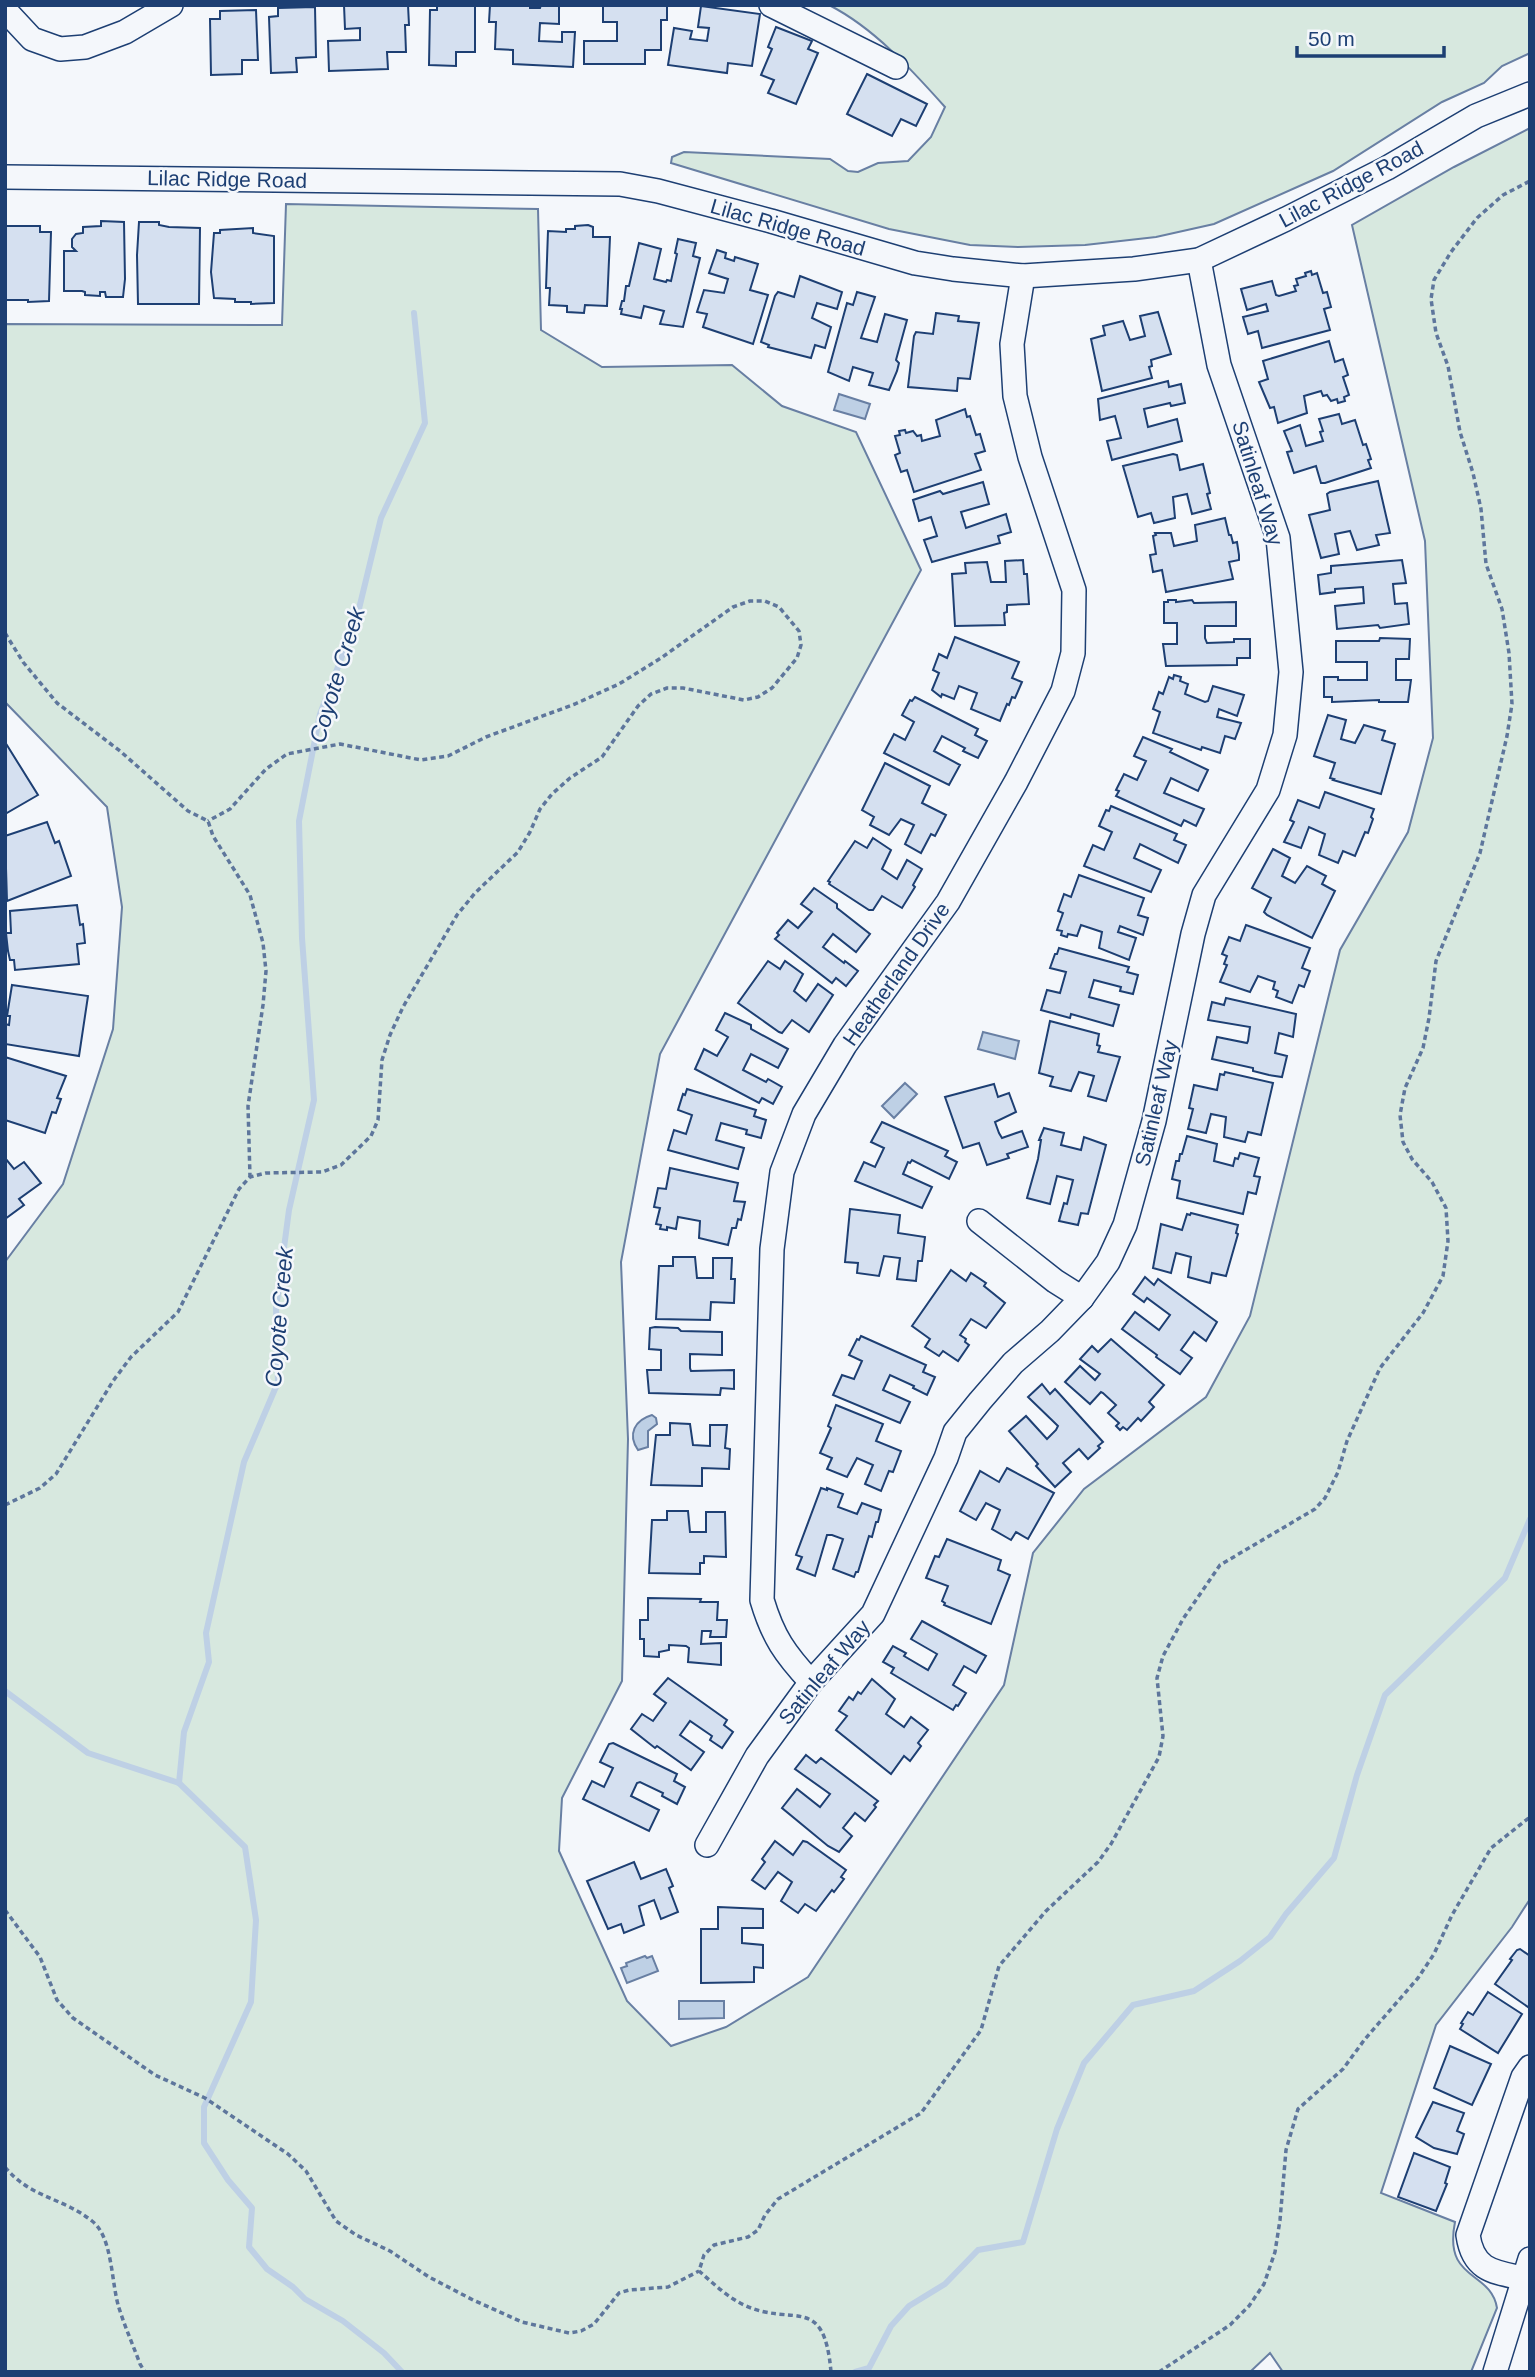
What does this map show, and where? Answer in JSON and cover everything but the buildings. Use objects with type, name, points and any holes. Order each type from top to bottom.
[{"type":"street","points":[[5,10],[32,39],[60,49],[85,47],[125,32],[171,5]]},
{"type":"street","points":[[771,5],[896,67]]},
{"type":"street","name":"Lilac Ridge Road","points":[[5,177],[620,184],[771,220],[915,263],[1023,276],[1134,269],[1199,260],[1387,168],[1476,116],[1530,94]]},
{"type":"street","name":"Satinleaf Way","points":[[707,1845],[757,1756],[811,1682],[873,1614],[946,1458],[955,1432],[1013,1363],[1082,1298],[1108,1262],[1125,1225],[1154,1121],[1193,934],[1204,895],[1268,790],[1285,735],[1291,672],[1278,538],[1219,365],[1199,260]]},
{"type":"street","name":"Heatherland Drive","points":[[811,1682],[785,1652],[770,1628],[762,1600],[772,1250],[782,1172],[804,1114],[817,1091],[853,1034],[947,902],[1016,782],[1063,691],[1073,653],[1074,590],[1030,457],[1015,396],[1012,344],[1023,276]]},
{"type":"street","points":[[979,1222],[1055,1281],[1082,1298]]},
{"type":"street","points":[[1495,2372],[1526,2269],[1494,2272],[1481,2265],[1470,2250],[1468,2235],[1523,2077],[1530,2067]]},
{"type":"path","points":[[5,1910],[40,1957],[57,2000],[73,2018],[155,2075],[227,2111],[297,2163],[306,2171],[336,2221],[356,2235],[390,2251],[429,2277],[473,2300],[522,2322],[569,2333],[582,2331],[594,2324],[619,2293],[668,2287],[699,2272],[704,2255],[714,2245],[748,2237],[758,2230],[778,2199],[921,2113],[981,2030],[999,1966],[1046,1911],[1098,1862],[1111,1844],[1158,1757],[1163,1736],[1157,1678],[1163,1656],[1183,1619],[1220,1565],[1315,1509],[1325,1498],[1380,1368],[1423,1313],[1443,1276],[1448,1241],[1446,1208],[1432,1182],[1412,1159],[1403,1142],[1401,1115],[1405,1088],[1423,1048],[1436,961],[1480,853],[1512,704],[1509,653],[1502,609],[1486,564],[1481,509],[1474,473],[1460,432],[1448,366],[1436,333],[1431,299],[1434,280],[1477,218],[1503,195],[1530,181]]},
{"type":"path","points":[[5,1505],[40,1488],[56,1474],[113,1381],[131,1357],[178,1312],[239,1189],[250,1177],[266,1173],[322,1172],[341,1165],[371,1136],[378,1120],[382,1060],[403,1007],[457,915],[475,893],[517,852],[540,809],[552,794],[570,778],[602,757],[638,706],[651,694],[667,688],[683,688],[744,700],[758,697],[772,688],[797,658],[801,645],[799,631],[779,607],[765,601],[750,601],[733,607],[619,684],[575,704],[486,737],[448,757],[421,760],[340,744],[287,754],[266,769],[230,809],[208,821]]},
{"type":"path","points":[[5,633],[23,662],[57,703],[120,751],[188,811],[208,821],[213,836],[250,895],[263,943],[266,971],[248,1107],[250,1177]]},
{"type":"path","points":[[1159,2372],[1230,2325],[1249,2306],[1264,2284],[1275,2252],[1286,2150],[1298,2109],[1343,2069],[1365,2039],[1418,1978],[1434,1954],[1452,1915],[1491,1848],[1530,1817]]},
{"type":"path","points":[[5,2166],[16,2179],[34,2192],[69,2205],[95,2222],[107,2243],[118,2307],[145,2372]]},
{"type":"path","points":[[699,2272],[743,2304],[765,2312],[808,2317],[815,2322],[826,2345],[831,2372]]},
{"type":"shaded area","points":[[829,5],[1530,5],[1530,53],[1502,66],[1484,83],[1442,102],[1333,171],[1214,224],[1156,237],[1085,245],[970,245],[889,229],[671,163],[672,157],[684,152],[830,159],[848,171],[858,172],[878,163],[908,161],[931,137],[945,107],[877,37]]},
{"type":"shaded area","points":[[1530,128],[1530,1899],[1512,1927],[1436,2025],[1381,2193],[1455,2222],[1453,2241],[1461,2266],[1493,2296],[1497,2308],[1471,2372],[1283,2372],[1270,2353],[1250,2372],[5,2372],[5,1262],[63,1184],[113,1029],[122,907],[107,807],[5,702],[5,324],[282,325],[286,204],[538,209],[541,330],[602,367],[732,365],[782,406],[856,432],[921,570],[660,1054],[621,1262],[628,1439],[622,1681],[562,1798],[559,1851],[627,2001],[671,2046],[726,2027],[808,1977],[1004,1685],[1033,1553],[1084,1489],[1206,1397],[1250,1316],[1340,950],[1408,832],[1433,738],[1425,541],[1352,225],[1454,167]]},
{"type":"water","points":[[839,394],[870,404],[865,419],[834,410]]},
{"type":"water","points":[[983,1032],[1019,1041],[1015,1059],[978,1049]]},
{"type":"water","points":[[905,1083],[917,1094],[894,1118],[882,1106]]},
{"type":"water","points":[[652,1415],[657,1424],[648,1431],[648,1447],[638,1450],[633,1438],[634,1428],[641,1420]]},
{"type":"water","points":[[652,1956],[658,1971],[627,1983],[621,1968],[627,1966],[626,1963]]},
{"type":"water","points":[[679,2001],[724,2001],[724,2018],[679,2019]]},
{"type":"waterway","name":"Coyote Creek","points":[[179,1783],[184,1732],[209,1662],[206,1633],[244,1462],[278,1382],[276,1308],[289,1210],[314,1100],[302,938],[299,821],[320,714],[357,617],[381,518],[425,423],[414,313]]},
{"type":"waterway","points":[[855,2372],[869,2368],[891,2326],[909,2306],[945,2284],[978,2250],[1023,2242],[1057,2129],[1084,2063],[1133,2005],[1194,1991],[1240,1961],[1270,1937],[1334,1858],[1357,1775],[1385,1695],[1505,1578],[1530,1519]]},
{"type":"waterway","name":"Coyote Creek","points":[[5,1691],[88,1753],[179,1783],[245,1847],[256,1920],[251,2002],[204,2107],[204,2143],[228,2180],[252,2208],[249,2247],[267,2269],[305,2299],[343,2321],[384,2353],[402,2372]]}]
